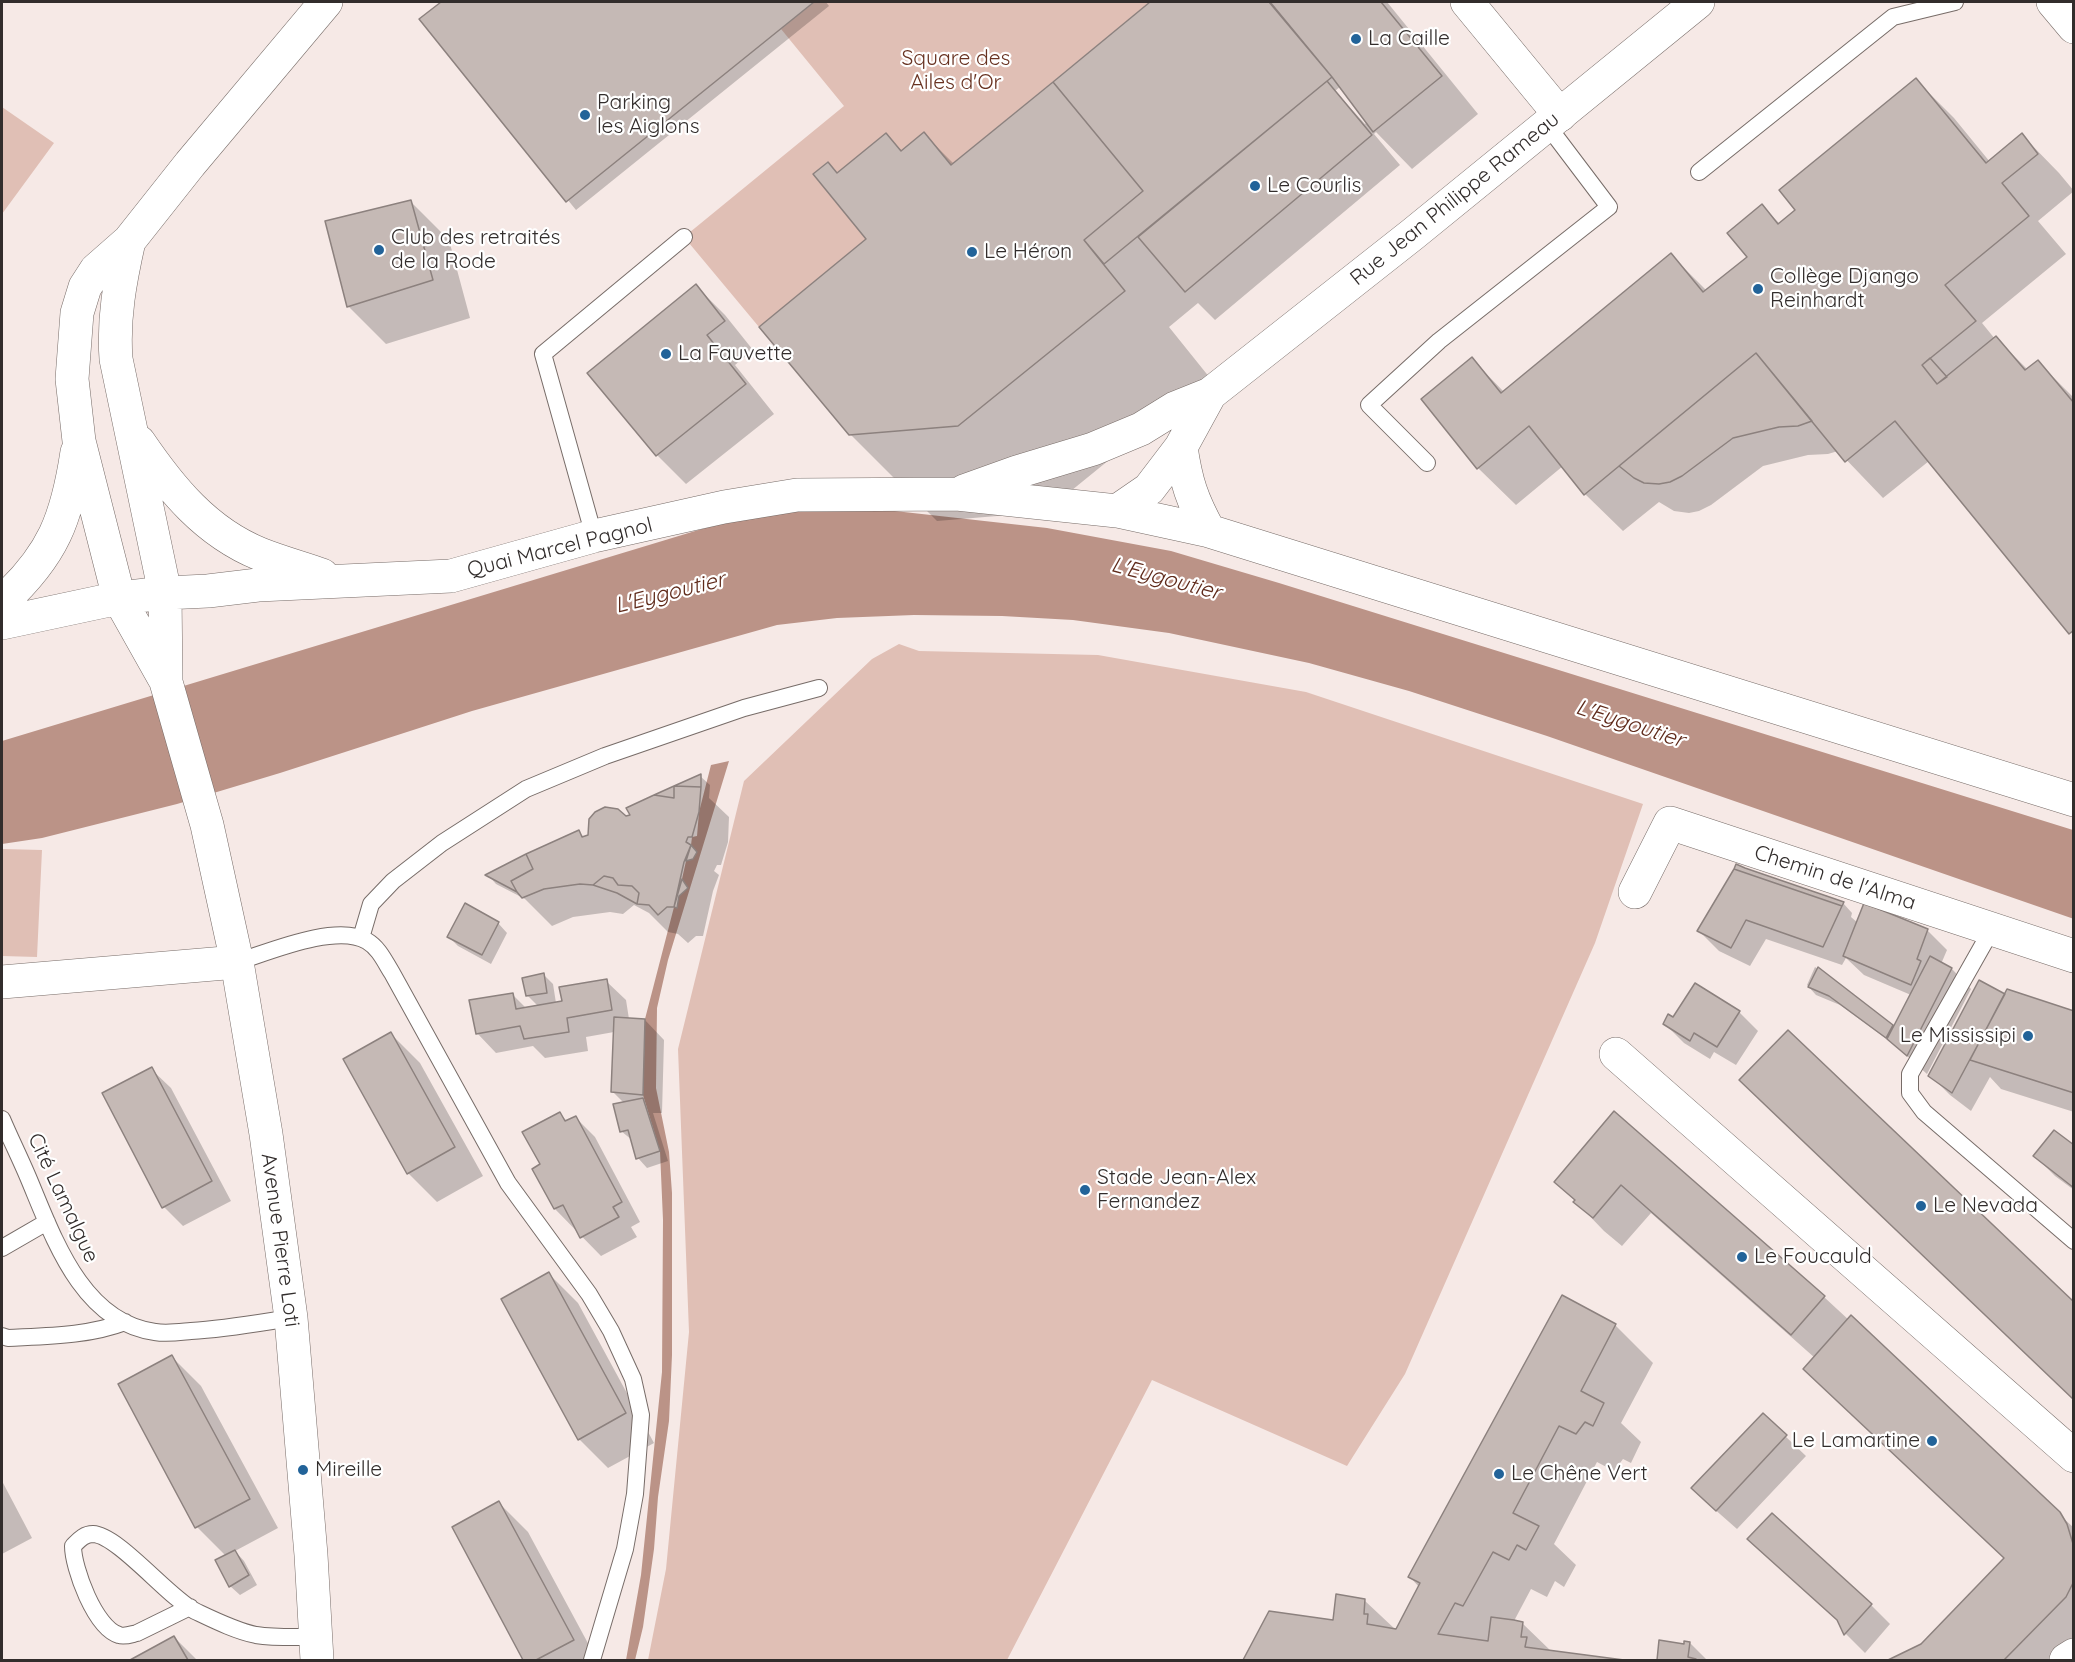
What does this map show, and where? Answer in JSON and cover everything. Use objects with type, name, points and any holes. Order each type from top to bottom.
[{"type":"street","points":[[166,682],[120,598],[79,441],[72,379],[77,312],[85,287],[96,270],[129,241],[190,164],[326,2]]},
{"type":"street","points":[[1467,2],[1553,120]]},
{"type":"street","name":"Rue Jean Philippe Rameau","points":[[957,494],[1017,471],[1094,449],[1141,429],[1175,408],[1210,394],[1698,2]]},
{"type":"street","points":[[2053,2],[2073,27]]},
{"type":"street","points":[[129,241],[118,290],[114,332],[119,380],[165,592],[166,682]]},
{"type":"street","name":"Rue Jean Philippe Rameau","points":[[1117,511],[1149,489],[1181,447],[1210,394]]},
{"type":"street","points":[[130,428],[164,478],[181,498],[219,531],[260,554],[341,581]]},
{"type":"street","points":[[2,602],[36,566],[58,528],[68,504],[79,441]]},
{"type":"street","points":[[1181,447],[1185,474],[1193,500],[1209,531]]},
{"type":"street","name":"Quai Marcel Pagnol","points":[[2,623],[120,598],[165,592],[208,591],[258,585],[452,576],[594,536],[724,507],[797,495],[957,494],[1117,511],[1209,531],[2073,800]]},
{"type":"street","name":"Avenue Pierre Loti","points":[[166,682],[207,825],[237,962],[266,1134],[291,1318],[316,1649]]},
{"type":"street","name":"Chemin de l'Alma","points":[[1635,892],[1670,823],[2073,956]]},
{"type":"street","points":[[2,982],[237,962]]},
{"type":"street","points":[[1616,1054],[2073,1456]]},
{"type":"street","points":[[2066,1660],[2073,1655]]},
{"type":"lane","points":[[1699,172],[1893,17],[1955,2]]},
{"type":"lane","points":[[1427,463],[1368,405],[1439,341],[1609,207],[1553,120]]},
{"type":"lane","points":[[594,536],[543,354],[684,237]]},
{"type":"lane","points":[[361,938],[371,904],[377,895],[442,843],[526,789],[605,756],[744,708],[819,688]]},
{"type":"lane","points":[[1992,929],[1910,1074],[1910,1093],[1924,1112],[2073,1241]]},
{"type":"lane","points":[[237,962],[310,940],[339,935],[361,938],[371,944],[382,957],[508,1183],[589,1294],[611,1331],[633,1379],[641,1415],[635,1494],[625,1549],[592,1660]]},
{"type":"lane","name":"Cité Lamalgue","points":[[2,1119],[47,1222],[81,1285],[98,1303],[125,1322],[136,1328],[156,1332],[176,1332],[291,1318]]},
{"type":"lane","points":[[2,1248],[47,1222]]},
{"type":"lane","points":[[2,1336],[8,1338],[57,1336],[107,1329],[125,1322]]},
{"type":"lane","points":[[190,1607],[137,1633],[118,1635],[102,1622],[78,1576],[73,1546],[82,1537],[93,1534],[112,1542],[190,1607],[224,1624],[254,1634],[316,1649]]},
{"type":"green space","name":"Square des Ailes d'Or","points":[[814,2],[1150,2],[951,165],[924,132],[901,151],[886,133],[837,173],[827,162],[813,174],[866,239],[759,327],[684,237],[844,106],[781,29]]},
{"type":"green space","points":[[2,107],[54,143],[2,214]]},
{"type":"green space","name":"Stade Jean-Alex Fernandez","points":[[899,644],[919,651],[1098,655],[1306,692],[1643,804],[1595,943],[1405,1374],[1347,1466],[1152,1380],[1007,1660],[648,1660],[666,1569],[689,1332],[678,1049],[744,781],[872,659]]},
{"type":"green space","points":[[2,849],[42,850],[37,957],[2,956]]},
{"type":"water","name":"L'Eygoutier","points":[[786,508],[877,509],[1047,528],[1171,551],[2073,830],[2074,919],[1547,736],[1409,691],[1309,663],[1169,633],[1073,620],[1002,616],[914,615],[837,618],[777,625],[472,711],[177,804],[42,838],[2,844],[2,741],[715,525]]},
{"type":"water","points":[[729,761],[668,960],[657,1008],[656,1088],[669,1152],[672,1193],[672,1355],[669,1421],[643,1627],[635,1660],[626,1660],[641,1575],[662,1372],[663,1220],[660,1151],[643,1095],[645,1019],[674,907],[677,907],[679,896],[687,888],[682,879],[686,861],[693,859],[697,852],[691,845],[692,837],[697,836],[699,812],[711,765]]},
{"type":"building","name":"Parking les Aiglons","points":[[441,2],[814,2],[566,202],[419,19]]},
{"type":"building","points":[[1150,2],[1269,2],[1332,77],[1104,264],[1084,240],[1143,191],[1053,82]]},
{"type":"building","name":"La Caille","points":[[1270,2],[1381,2],[1442,76],[1373,132],[1332,77]]},
{"type":"building","points":[[1916,78],[1986,163],[2022,133],[2038,154],[2002,183],[2029,216],[1945,285],[1976,321],[1922,365],[1937,384],[1996,336],[2025,370],[2038,360],[2074,403],[2074,630],[2069,634],[1895,421],[1845,462],[1756,353],[1584,495],[1529,426],[1477,469],[1421,399],[1472,357],[1501,393],[1671,253],[1703,292],[1747,257],[1727,233],[1762,204],[1778,224],[1795,210],[1779,190]]},
{"type":"building","name":"Le Courlis","points":[[1327,81],[1372,135],[1185,292],[1138,237]]},
{"type":"building","name":"Le Héron","points":[[1053,82],[1143,191],[1084,240],[1125,291],[958,426],[849,435],[759,327],[866,239],[813,174],[828,162],[837,173],[886,133],[901,151],[924,132],[951,165]]},
{"type":"building","name":"Club des retraités de la Rode","points":[[411,200],[433,280],[347,307],[325,221]]},
{"type":"building","name":"La Fauvette","points":[[696,284],[725,321],[707,335],[746,384],[656,456],[587,373]]},
{"type":"building","points":[[1756,353],[1812,421],[1798,426],[1779,427],[1733,438],[1682,476],[1670,482],[1644,483],[1619,466]]},
{"type":"building","points":[[1930,358],[1947,377],[1937,384],[1922,365]]},
{"type":"building","points":[[701,774],[701,787],[674,786]]},
{"type":"building","points":[[674,786],[674,798],[654,795]]},
{"type":"building","points":[[674,786],[701,787],[699,812],[692,837],[688,837],[686,842],[691,845],[684,862],[674,907],[667,907],[658,915],[649,905],[637,904],[639,893],[632,886],[618,885],[613,878],[604,876],[593,885],[580,884],[544,889],[522,898],[517,892],[511,881],[533,869],[526,854],[579,830],[582,837],[588,835],[589,819],[595,812],[605,807],[618,809],[626,816],[630,815],[626,808],[654,795],[674,798]]},
{"type":"building","points":[[691,845],[697,852],[693,859],[686,861]]},
{"type":"building","points":[[526,854],[533,869],[511,881],[517,892],[485,875]]},
{"type":"building","points":[[1736,864],[1844,902],[1842,906],[1734,869]]},
{"type":"building","points":[[1734,869],[1842,906],[1823,947],[1746,920],[1731,948],[1697,931]]},
{"type":"building","points":[[604,876],[613,878],[618,885],[632,886],[639,893],[637,904],[617,893],[593,885]]},
{"type":"building","points":[[682,879],[688,888],[679,896],[677,908],[674,907]]},
{"type":"building","points":[[465,903],[499,922],[482,955],[447,937]]},
{"type":"building","points":[[1864,903],[1928,929],[1917,959],[1921,961],[1911,985],[1843,956]]},
{"type":"building","points":[[1930,956],[1952,968],[1907,1056],[1887,1039]]},
{"type":"building","points":[[1818,967],[1893,1025],[1886,1038],[1829,996],[1808,987]]},
{"type":"building","points":[[544,973],[547,993],[526,996],[522,978]]},
{"type":"building","points":[[607,979],[612,1010],[567,1018],[569,1032],[524,1039],[520,1026],[476,1034],[469,1000],[513,993],[516,1009],[562,1001],[559,987]]},
{"type":"building","points":[[1979,980],[2005,994],[1952,1093],[1928,1076]]},
{"type":"building","points":[[1695,983],[1740,1011],[1717,1047],[1694,1033],[1690,1041],[1663,1024],[1668,1014],[1673,1017]]},
{"type":"building","name":"Le Mississipi","points":[[2007,989],[2074,1011],[2074,1093],[1970,1060]]},
{"type":"building","points":[[614,1017],[645,1019],[643,1095],[611,1092]]},
{"type":"building","name":"Le Nevada","points":[[1788,1030],[2074,1302],[2074,1400],[1739,1080]]},
{"type":"building","points":[[391,1032],[455,1147],[407,1174],[343,1059]]},
{"type":"building","points":[[152,1067],[212,1181],[162,1208],[102,1093]]},
{"type":"building","points":[[643,1098],[660,1151],[636,1159],[628,1130],[620,1132],[613,1104]]},
{"type":"building","name":"Le Foucauld","points":[[1614,1111],[1825,1296],[1791,1335],[1621,1185],[1593,1218],[1573,1202],[1575,1200],[1554,1182]]},
{"type":"building","points":[[560,1112],[565,1121],[576,1116],[622,1202],[613,1207],[619,1217],[580,1238],[563,1205],[554,1209],[532,1169],[540,1164],[522,1132]]},
{"type":"building","points":[[2054,1130],[2074,1145],[2074,1188],[2033,1156]]},
{"type":"building","points":[[549,1272],[626,1413],[578,1440],[501,1299]]},
{"type":"building","name":"Le Chêne Vert","points":[[1562,1295],[1616,1324],[1581,1391],[1604,1403],[1593,1426],[1585,1422],[1576,1434],[1559,1426],[1513,1513],[1539,1526],[1526,1550],[1517,1545],[1509,1560],[1493,1552],[1463,1606],[1455,1603],[1438,1634],[1488,1641],[1491,1617],[1514,1620],[1523,1622],[1521,1637],[1527,1637],[1525,1647],[1624,1660],[1243,1660],[1269,1611],[1333,1620],[1336,1594],[1365,1599],[1364,1614],[1368,1614],[1367,1624],[1396,1629],[1420,1583],[1408,1577]]},
{"type":"building","name":"Le Lamartine","points":[[1851,1315],[2060,1512],[2067,1524],[2074,1547],[2074,1581],[2066,1597],[2004,1660],[1888,1660],[1921,1644],[2004,1558],[1803,1369]]},
{"type":"building","points":[[172,1355],[250,1499],[195,1528],[118,1384]]},
{"type":"building","points":[[1763,1413],[1787,1435],[1716,1511],[1691,1488]]},
{"type":"building","points":[[499,1501],[574,1640],[536,1660],[523,1660],[452,1527]]},
{"type":"building","points":[[1772,1513],[1872,1604],[1844,1635],[1837,1620],[1747,1539]]},
{"type":"building","points":[[235,1550],[249,1575],[229,1587],[215,1560]]},
{"type":"building","points":[[174,1636],[188,1660],[130,1660]]},
{"type":"building","points":[[1659,1640],[1684,1644],[1684,1641],[1690,1642],[1688,1657],[1696,1660],[1657,1660]]},
{"type":"place","name":"La Caille","points":[[1356,39]]},
{"type":"place","name":"Parking les Aiglons","points":[[585,115]]},
{"type":"place","name":"Le Courlis","points":[[1255,186]]},
{"type":"place","name":"Club des retraités de la Rode","points":[[379,250]]},
{"type":"place","name":"Le Héron","points":[[972,252]]},
{"type":"place","name":"Collège Django Reinhardt","points":[[1758,289]]},
{"type":"place","name":"La Fauvette","points":[[666,354]]},
{"type":"place","name":"Le Mississipi","points":[[2028,1036]]},
{"type":"place","name":"Stade Jean-Alex Fernandez","points":[[1085,1190]]},
{"type":"place","name":"Le Nevada","points":[[1921,1206]]},
{"type":"place","name":"Le Foucauld","points":[[1742,1257]]},
{"type":"place","name":"Le Lamartine","points":[[1932,1441]]},
{"type":"place","name":"Mireille","points":[[303,1470]]},
{"type":"place","name":"Le Chêne Vert","points":[[1499,1474]]}]
